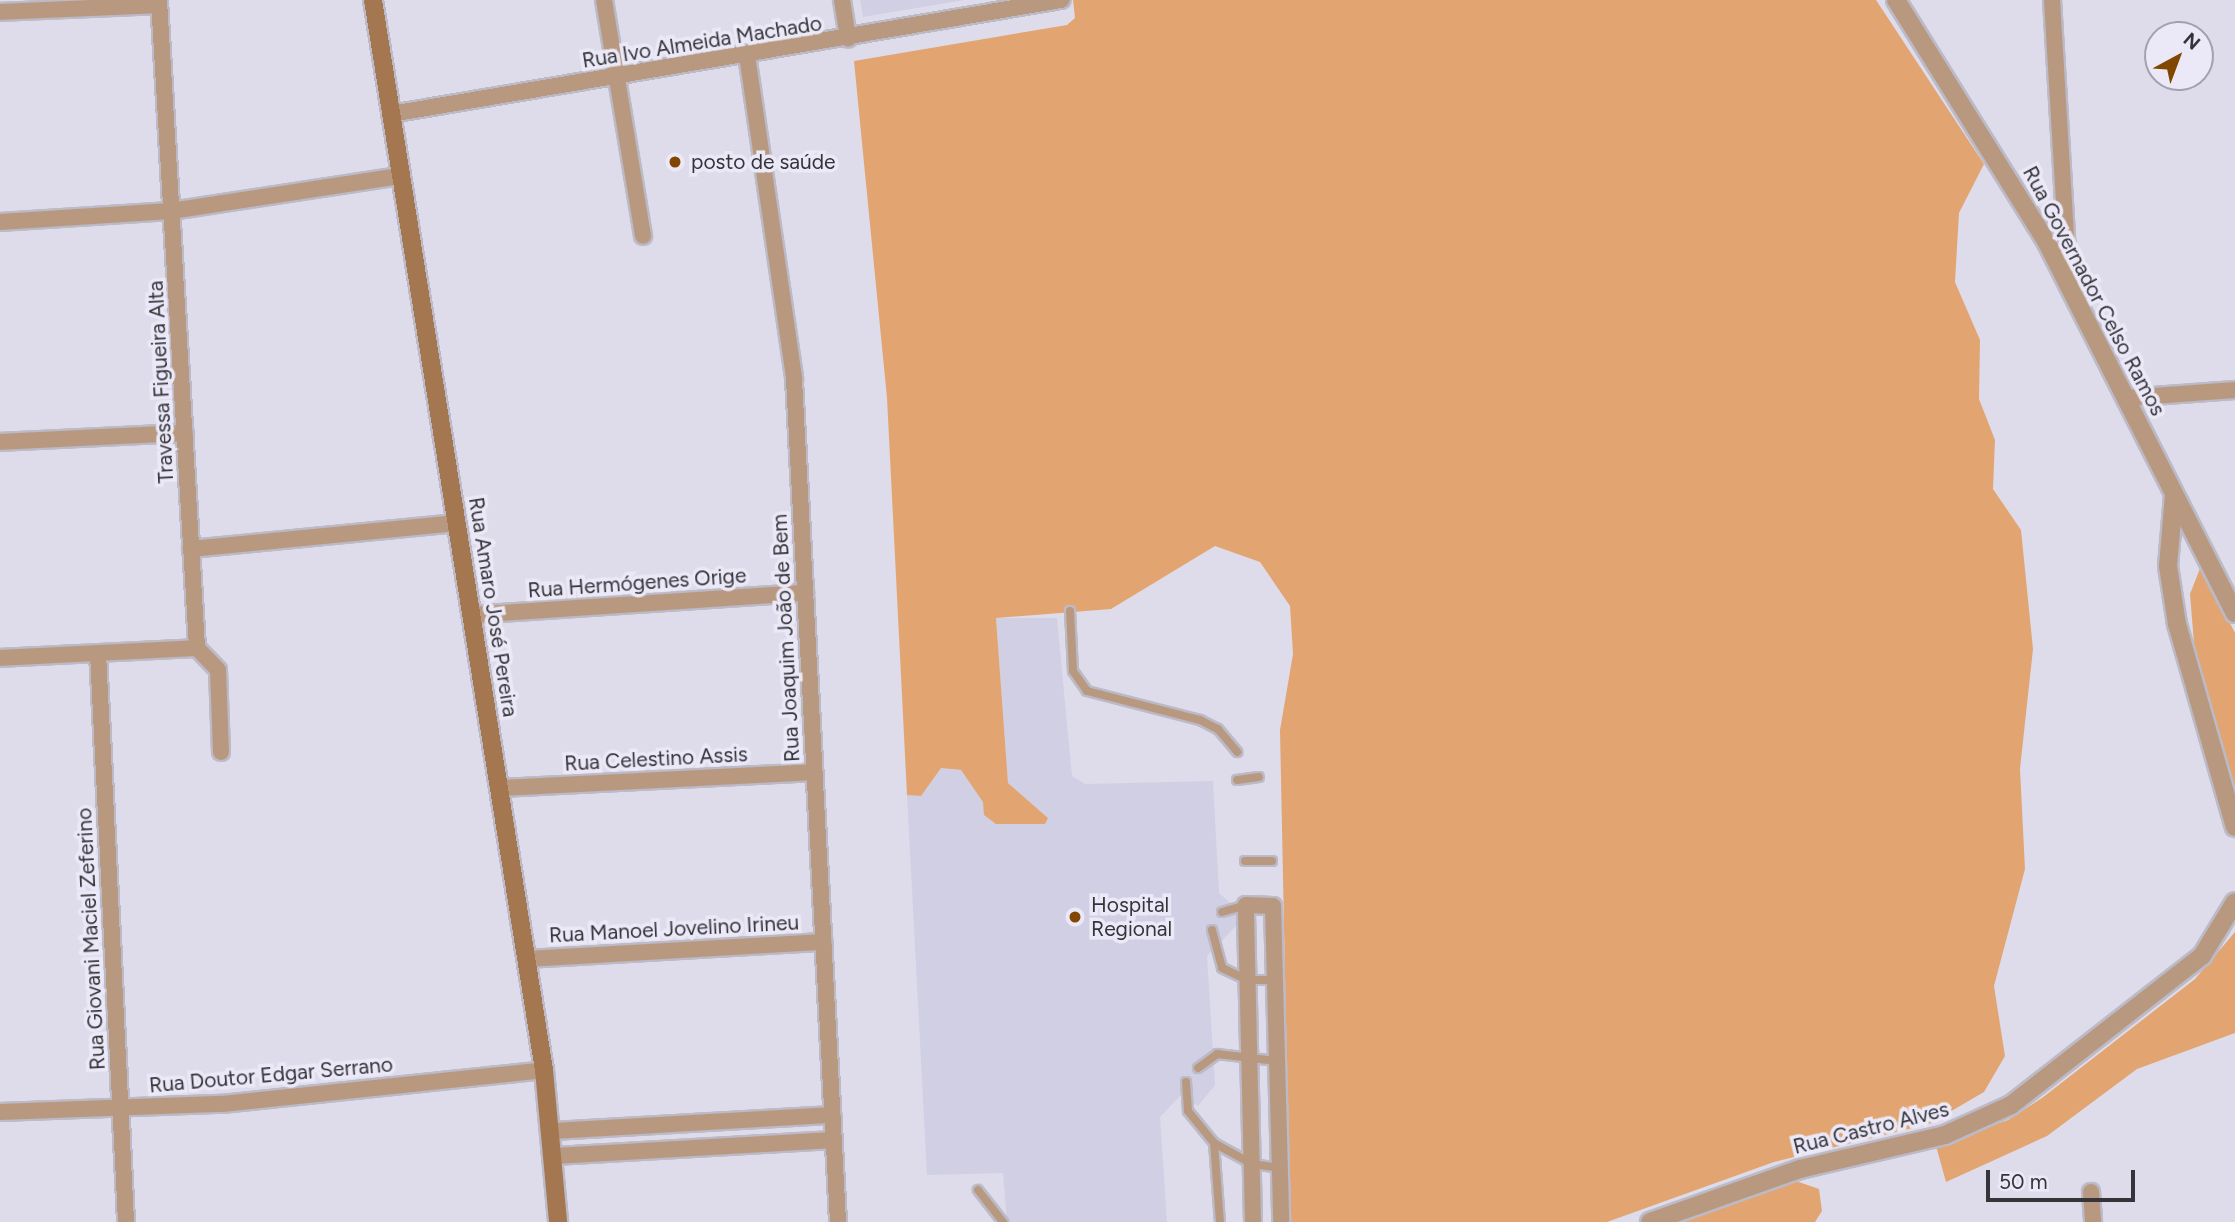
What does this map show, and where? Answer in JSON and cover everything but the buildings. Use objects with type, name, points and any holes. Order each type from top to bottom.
[{"type":"main road","name":"Rua Amaro José Pereira","points":[[373,0],[544,1070],[553,1131],[558,1222]]},
{"type":"street","points":[[604,0],[643,236]]},
{"type":"street","points":[[842,0],[848,39]]},
{"type":"street","name":"Rua Governador Celso Ramos","points":[[1896,0],[1976,120],[2070,287],[2235,613]]},
{"type":"street","points":[[2052,0],[2070,287]]},
{"type":"street","name":"Rua Ivo Almeida Machado","points":[[391,114],[1061,2]]},
{"type":"street","points":[[0,12],[159,3]]},
{"type":"street","name":"Travessa Figueira Alta","points":[[159,3],[197,648]]},
{"type":"street","name":"Rua Joaquim João de Bem","points":[[747,55],[789,329],[838,1222]]},
{"type":"street","points":[[0,222],[172,211],[401,176]]},
{"type":"street","points":[[2126,398],[2235,390]]},
{"type":"street","points":[[0,442],[185,433]]},
{"type":"street","points":[[2174,495],[2168,566],[2177,624],[2235,827]]},
{"type":"street","points":[[191,549],[457,523]]},
{"type":"street","name":"Rua Hermógenes Orige","points":[[471,615],[805,593]]},
{"type":"street","points":[[0,658],[197,648],[218,670],[221,752]]},
{"type":"street","name":"Rua Giovani Maciel Zeferino","points":[[98,653],[125,1222]]},
{"type":"street","name":"Rua Celestino Assis","points":[[499,788],[814,772]]},
{"type":"street","name":"Rua Castro Alves","points":[[1650,1222],[1800,1169],[1945,1135],[2011,1105],[2202,956],[2235,902]]},
{"type":"street","points":[[1253,1222],[1246,905],[1273,906],[1281,1222]]},
{"type":"street","name":"Rua Manoel Jovelino Irineu","points":[[526,959],[824,942]]},
{"type":"street","name":"Rua Doutor Edgar Serrano","points":[[0,1112],[120,1108],[544,1070]]},
{"type":"street","points":[[553,1131],[833,1115]]},
{"type":"street","points":[[555,1156],[834,1140]]},
{"type":"street","points":[[2091,1192],[2093,1222]]},
{"type":"lane","points":[[1070,611],[1073,671],[1087,691],[1200,720],[1218,729],[1237,751]]},
{"type":"lane","points":[[1237,780],[1259,777]]},
{"type":"lane","points":[[1245,862],[1272,861]]},
{"type":"lane","points":[[1222,912],[1246,905]]},
{"type":"lane","points":[[1212,930],[1222,968],[1248,980],[1275,980]]},
{"type":"lane","points":[[1198,1068],[1217,1054],[1277,1061]]},
{"type":"lane","points":[[1186,1082],[1188,1111],[1214,1143],[1252,1164],[1280,1168]]},
{"type":"lane","points":[[1214,1143],[1220,1222]]},
{"type":"lane","points":[[978,1191],[1003,1222]]},
{"type":"shaded area","points":[[860,0],[965,0],[863,17]]},
{"type":"shaded area","points":[[1073,0],[1876,0],[1984,164],[1959,213],[1955,282],[1980,340],[1979,399],[1995,440],[1993,489],[2021,530],[2033,649],[2020,769],[2025,869],[1994,986],[2005,1056],[1984,1092],[1929,1124],[1774,1162],[1607,1222],[1290,1222],[1280,730],[1293,654],[1290,606],[1260,562],[1215,546],[1111,609],[996,618],[1008,783],[1048,818],[1045,824],[996,824],[984,815],[983,802],[961,770],[941,768],[921,796],[907,795],[887,398],[854,61],[1067,25],[1075,18]]},
{"type":"shaded area","points":[[2201,566],[2235,633],[2235,796],[2198,693],[2190,594]]},
{"type":"shaded area","name":"Hospital Regional","points":[[996,618],[1057,618],[1072,776],[1085,784],[1213,781],[1219,893],[1237,909],[1237,925],[1207,956],[1215,1085],[1198,1106],[1182,1094],[1160,1117],[1167,1222],[1007,1222],[1003,1173],[927,1175],[907,795],[921,795],[941,768],[961,770],[972,785],[1048,818],[1008,783]]},
{"type":"shaded area","points":[[2235,932],[2235,1033],[2137,1069],[2047,1136],[1946,1182],[1936,1146],[2008,1120],[2042,1098],[2195,979]]},
{"type":"shaded area","points":[[1793,1180],[1819,1189],[1822,1211],[1815,1222],[1675,1222]]},
{"type":"place","name":"posto de saúde","points":[[675,162]]},
{"type":"place","name":"Hospital Regional","points":[[1075,917]]}]
